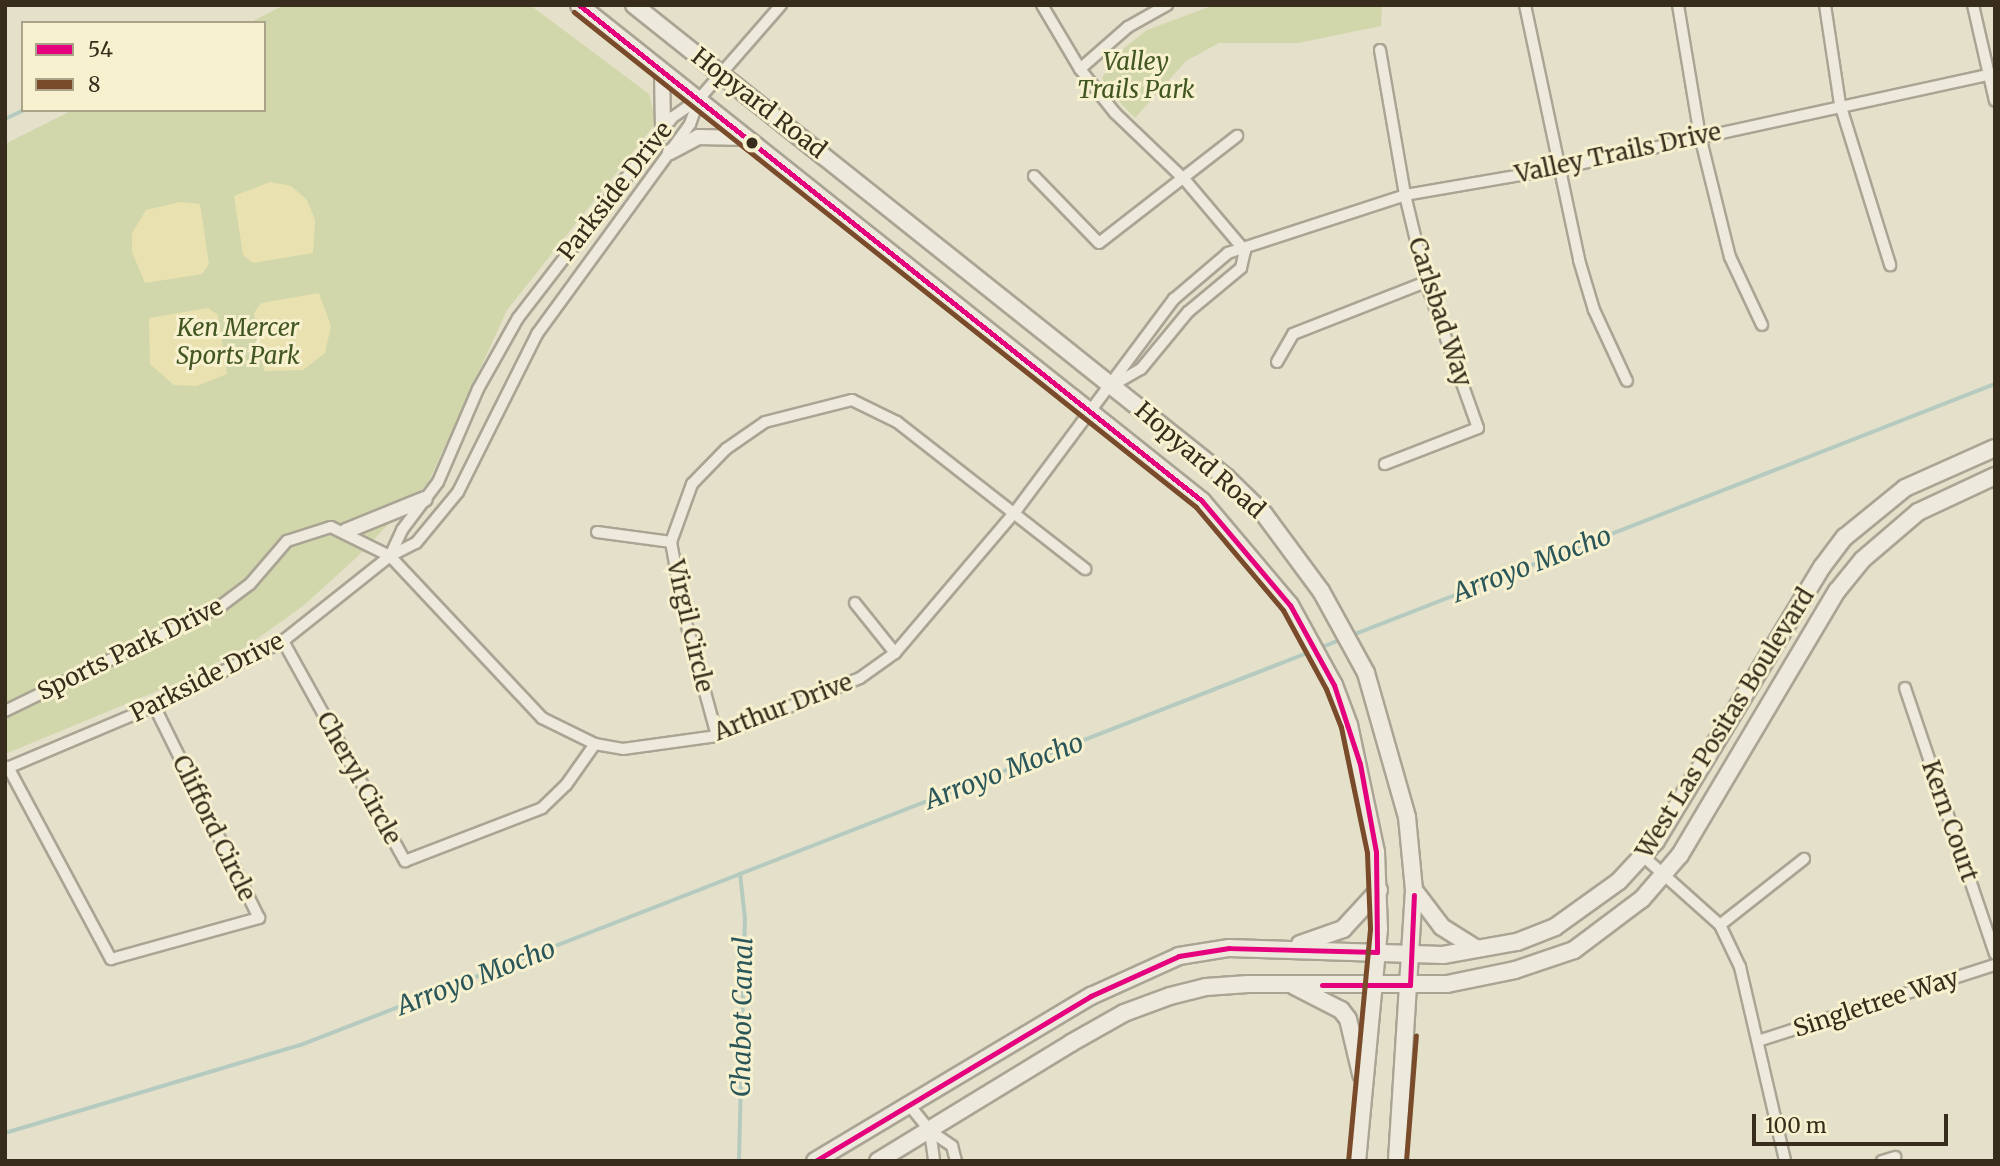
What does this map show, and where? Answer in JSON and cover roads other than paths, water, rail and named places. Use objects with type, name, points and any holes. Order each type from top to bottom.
[{"type":"main road","name":"Hopyard Road","points":[[579,5],[1202,500],[1290,605],[1334,685],[1360,764],[1379,890],[1377,952],[1357,1161]]},
{"type":"main road","name":"Hopyard Road","points":[[634,5],[1113,385],[1264,514],[1321,591],[1366,673],[1407,817],[1414,890],[1397,1161]]},
{"type":"main road","name":"West Las Positas Boulevard","points":[[815,1161],[910,1107],[1091,996],[1141,970],[1179,956],[1229,948],[1411,953],[1477,949],[1517,942],[1555,927],[1644,858],[1822,567],[1845,537],[1905,488],[1995,448]]},
{"type":"main road","name":"West Las Positas Boulevard","points":[[878,1161],[1125,1013],[1206,987],[1292,984],[1410,985],[1474,978],[1574,950],[1615,922],[1664,875],[1837,591],[1861,560],[1917,512],[1995,476]]},
{"type":"main road","points":[[1287,948],[1343,929],[1379,890]]},
{"type":"main road","points":[[1414,890],[1441,928],[1477,949]]},
{"type":"main road","points":[[1292,984],[1341,1010],[1348,1019],[1364,1088]]},
{"type":"street","points":[[699,100],[781,5]]},
{"type":"street","points":[[1042,5],[1080,69],[1115,113],[1185,180],[1245,251]]},
{"type":"street","points":[[1080,69],[1128,27],[1167,5]]},
{"type":"street","points":[[1525,5],[1556,169],[1594,310],[1627,381]]},
{"type":"street","points":[[1678,5],[1700,136],[1730,257],[1762,325]]},
{"type":"street","points":[[1825,5],[1840,104],[1890,265]]},
{"type":"street","points":[[1973,5],[1991,73],[1995,101]]},
{"type":"street","name":"Carlsbad Way","points":[[1380,50],[1405,195],[1426,282],[1478,428],[1385,464]]},
{"type":"street","points":[[662,71],[663,130]]},
{"type":"street","name":"Valley Trails Drive","points":[[1090,413],[1113,385],[1126,358],[1174,299],[1228,253],[1245,251],[1405,195],[1556,169],[1840,104],[1991,73]]},
{"type":"street","name":"Parkside Drive","points":[[390,556],[438,482],[478,389],[517,319],[663,130],[699,100]]},
{"type":"street","name":"Parkside Drive","points":[[7,768],[154,706],[282,641],[390,556],[416,543],[458,492],[537,334],[690,124],[699,100]]},
{"type":"street","points":[[1034,176],[1099,243],[1185,180],[1237,136]]},
{"type":"street","points":[[670,152],[698,137],[747,138]]},
{"type":"street","name":"Valley Trails Drive","points":[[1113,385],[1141,369],[1188,312],[1241,268],[1245,251]]},
{"type":"street","points":[[1277,362],[1293,334],[1426,282]]},
{"type":"street","name":"Virgil Circle","points":[[717,736],[686,623],[671,542],[692,484],[726,449],[765,422],[852,400],[897,422],[1085,569]]},
{"type":"street","name":"Arthur Drive","points":[[390,556],[542,718],[595,744],[649,747],[717,736],[860,678],[895,653],[1015,513],[1090,413]]},
{"type":"street","points":[[346,531],[425,499]]},
{"type":"street","name":"Sports Park Drive","points":[[5,711],[222,605],[250,584],[265,563],[297,535],[331,527],[346,531]]},
{"type":"street","points":[[346,531],[390,556]]},
{"type":"street","points":[[597,532],[671,542]]},
{"type":"street","points":[[855,603],[895,653]]},
{"type":"street","name":"Cheryl Circle","points":[[282,641],[405,861],[542,808],[566,785],[595,744]]},
{"type":"street","name":"Kern Court","points":[[1905,688],[1995,954]]},
{"type":"street","name":"Clifford Circle","points":[[7,768],[111,959],[259,918],[154,706]]},
{"type":"street","points":[[1644,858],[1720,926],[1740,967],[1785,1161]]},
{"type":"street","points":[[1720,926],[1804,859]]},
{"type":"street","name":"Singletree Way","points":[[1758,1041],[1995,965]]},
{"type":"street","points":[[910,1107],[930,1131],[952,1146],[956,1161]]},
{"type":"street","points":[[930,1131],[934,1161]]},
{"type":"street","points":[[1882,1161],[1895,1157]]},
{"type":"waterway","points":[[5,119],[21,111]]},
{"type":"waterway","name":"Arroyo Mocho","points":[[1353,635],[1995,384]]},
{"type":"waterway","name":"Arroyo Mocho","points":[[1320,648],[1342,639]]},
{"type":"waterway","name":"Arroyo Mocho","points":[[5,1133],[301,1045],[1310,652]]},
{"type":"waterway","name":"Chabot Canal","points":[[739,1161],[745,919],[740,874]]},
{"type":"park label","name":"Valley Trails Park","points":[[1136,76]]},
{"type":"park label","name":"Ken Mercer Sports Park","points":[[238,342]]}]
